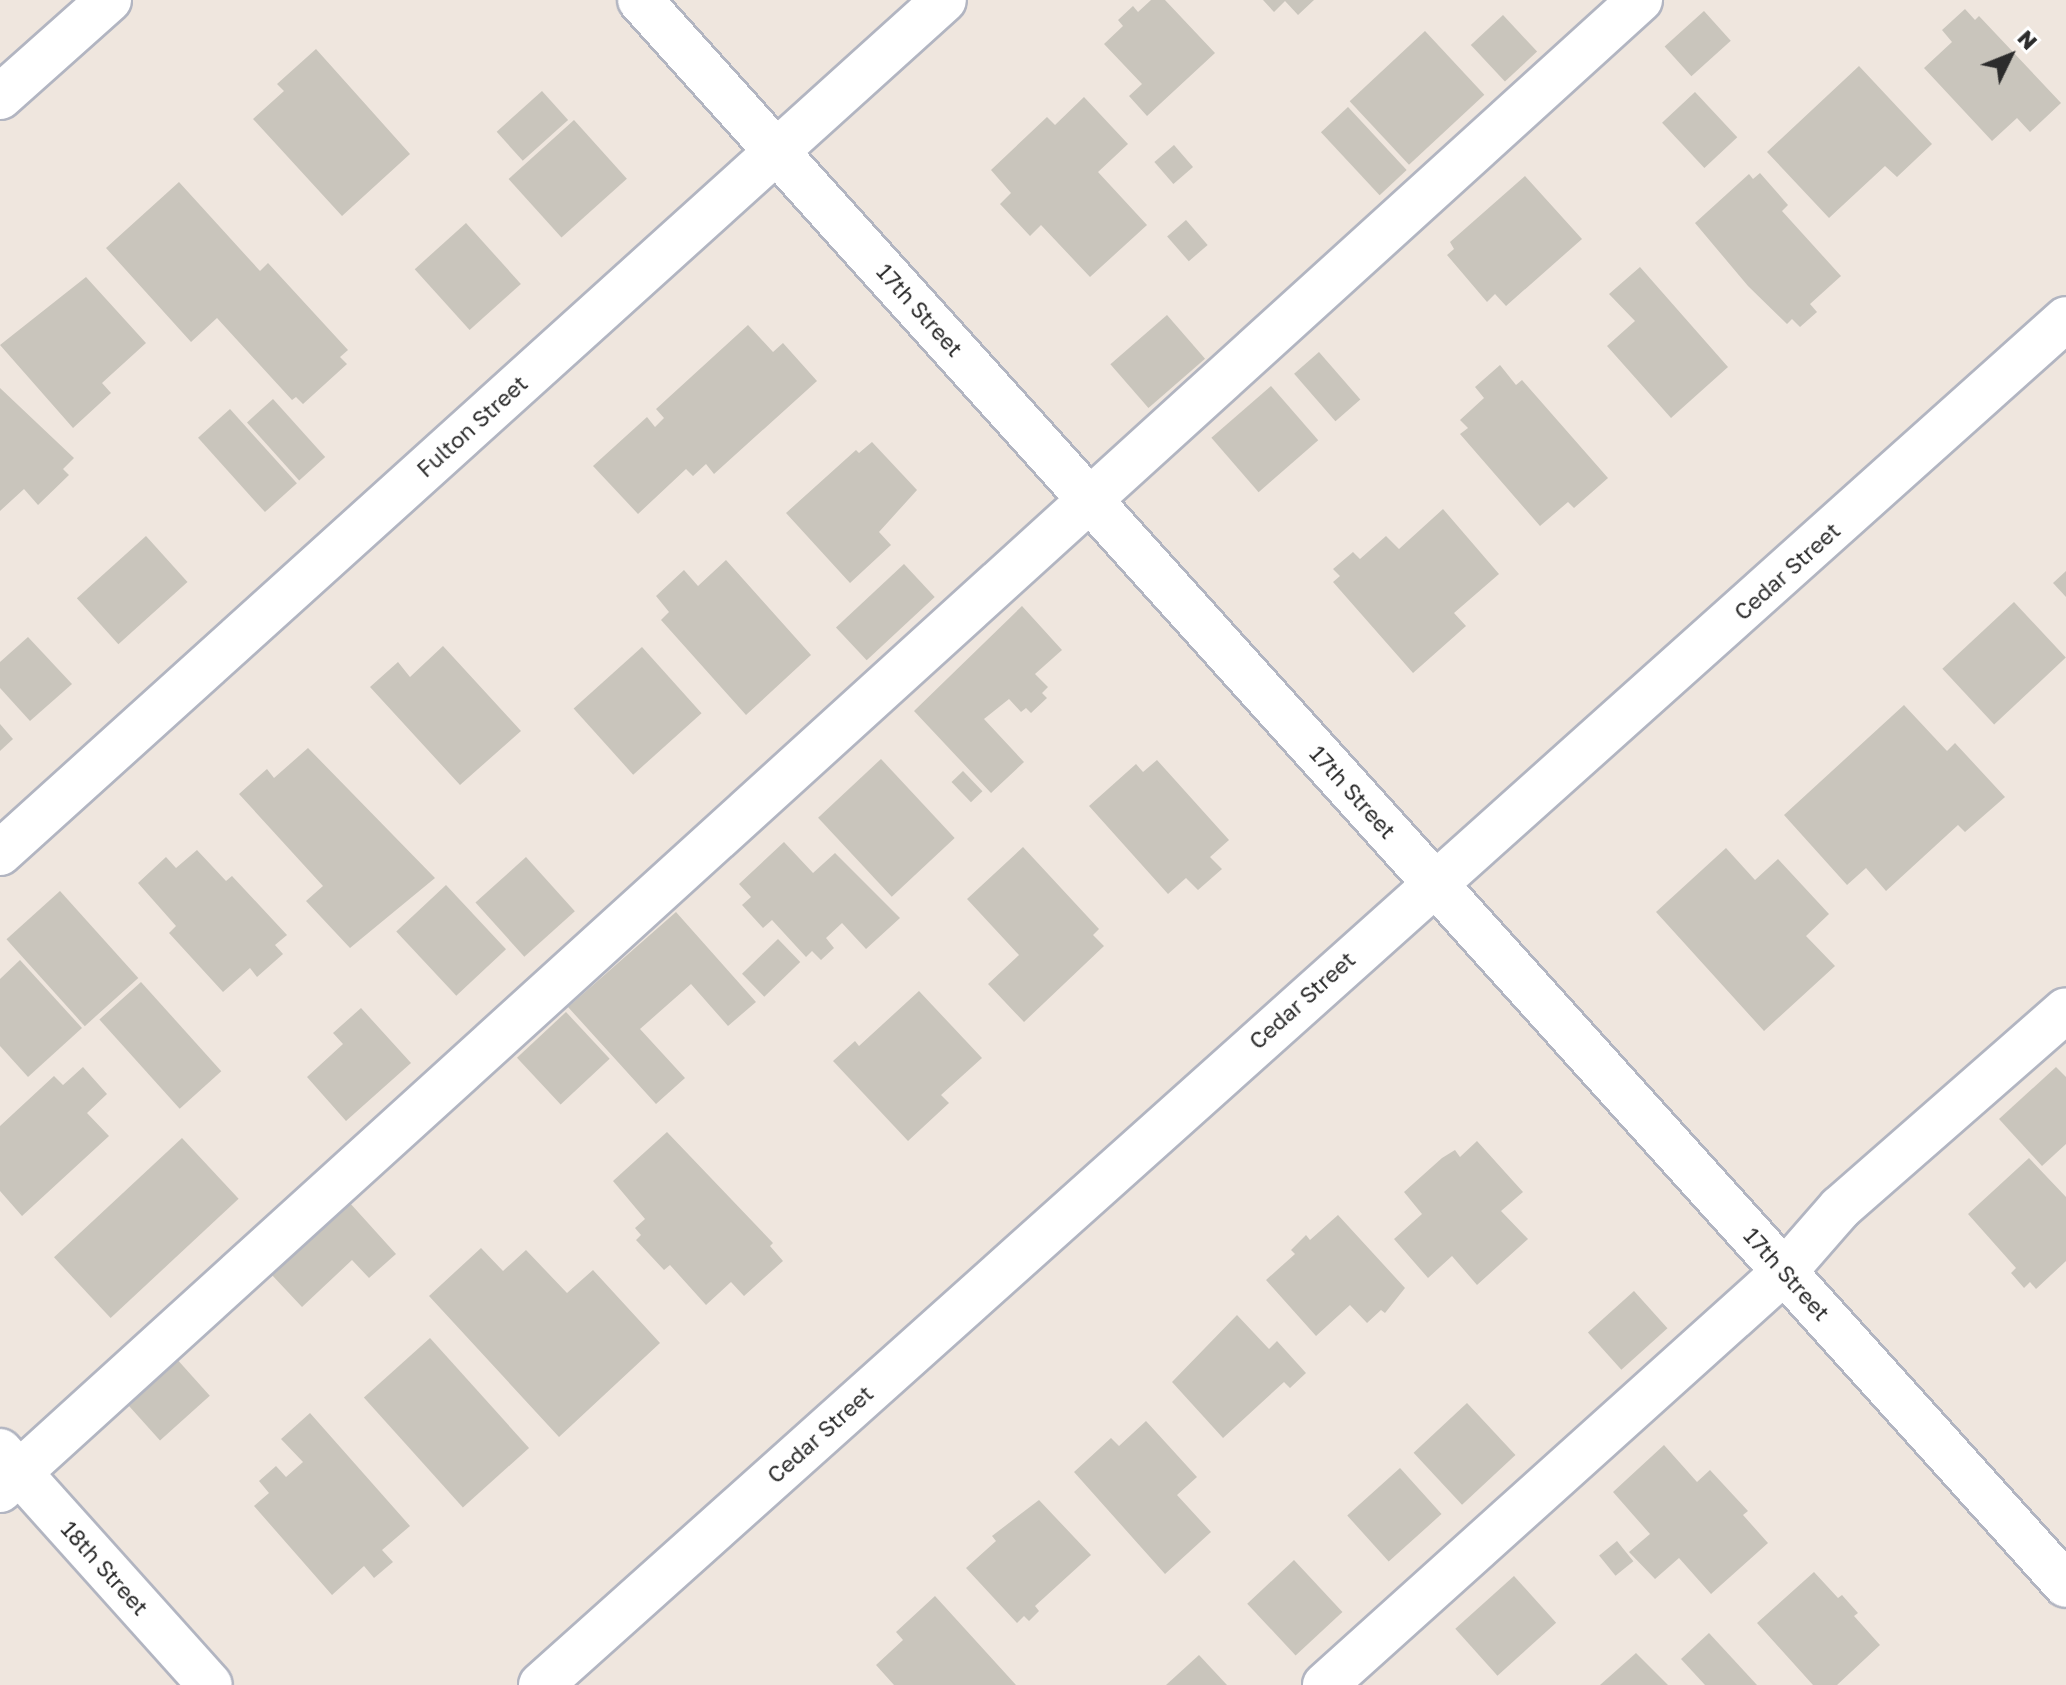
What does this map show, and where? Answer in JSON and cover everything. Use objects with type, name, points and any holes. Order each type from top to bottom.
[{"type":"street","points":[[0,97],[109,0]]},
{"type":"street","name":"17th Street","points":[[640,0],[2066,1585]]},
{"type":"street","name":"Fulton Street","points":[[0,853],[944,0]]},
{"type":"street","points":[[6,1471],[1090,499],[1640,0]]},
{"type":"street","name":"Cedar Street","points":[[541,1685],[1434,882],[1488,840],[2066,319]]},
{"type":"street","points":[[1325,1685],[1785,1271],[1840,1208],[2066,1010]]},
{"type":"street","name":"18th Street","points":[[6,1471],[210,1685]]},
{"type":"building","points":[[1151,0],[1165,0],[1215,53],[1147,116],[1129,96],[1142,84],[1104,44],[1123,26],[1118,20],[1133,6],[1138,12]]},
{"type":"building","points":[[1263,0],[1314,0],[1298,15],[1285,1],[1274,12]]},
{"type":"building","points":[[1965,9],[1975,20],[1979,16],[2061,103],[2030,132],[2017,118],[1992,141],[1924,68],[1952,42],[1942,30]]},
{"type":"building","points":[[1704,11],[1731,41],[1691,76],[1665,46]]},
{"type":"building","points":[[1503,15],[1537,52],[1505,82],[1471,45]]},
{"type":"building","points":[[1425,31],[1484,95],[1409,165],[1350,101]]},
{"type":"building","points":[[316,49],[410,154],[342,216],[253,119],[284,91],[277,84]]},
{"type":"building","points":[[1859,66],[1932,144],[1897,177],[1885,166],[1829,218],[1767,152]]},
{"type":"building","points":[[542,91],[568,120],[523,161],[497,132]]},
{"type":"building","points":[[1695,92],[1737,137],[1704,168],[1662,123]]},
{"type":"building","points":[[1084,97],[1128,144],[1098,172],[1147,225],[1090,277],[1041,225],[1030,236],[1000,204],[1011,193],[991,170],[1047,117],[1055,125]]},
{"type":"building","points":[[1348,107],[1407,170],[1380,195],[1321,132]]},
{"type":"building","points":[[574,120],[627,179],[561,238],[509,179]]},
{"type":"building","points":[[1174,145],[1193,167],[1173,184],[1154,162]]},
{"type":"building","points":[[1760,173],[1788,205],[1782,211],[1841,276],[1810,304],[1817,312],[1800,327],[1792,319],[1787,324],[1748,286],[1695,223],[1749,174],[1753,179]]},
{"type":"building","points":[[1525,176],[1582,239],[1506,306],[1495,294],[1487,302],[1447,255],[1454,249],[1450,242]]},
{"type":"building","points":[[179,182],[260,271],[268,263],[348,350],[340,357],[347,364],[303,404],[296,397],[292,400],[217,318],[191,342],[106,248]]},
{"type":"building","points":[[1186,220],[1208,245],[1189,261],[1167,236]]},
{"type":"building","points":[[466,223],[521,284],[470,330],[415,269]]},
{"type":"building","points":[[1640,267],[1728,367],[1671,418],[1607,346],[1635,321],[1609,294]]},
{"type":"building","points":[[86,277],[146,343],[102,383],[111,393],[73,428],[0,345]]},
{"type":"building","points":[[1167,315],[1205,359],[1148,408],[1110,364]]},
{"type":"building","points":[[748,325],[773,352],[783,343],[817,381],[714,474],[706,464],[693,476],[686,469],[638,514],[593,466],[647,417],[655,427],[664,418],[656,409]]},
{"type":"building","points":[[1319,352],[1360,400],[1335,421],[1294,374]]},
{"type":"building","points":[[1500,365],[1516,385],[1522,380],[1608,478],[1574,508],[1568,502],[1540,526],[1460,434],[1468,428],[1460,420],[1484,398],[1475,387]]},
{"type":"building","points":[[1271,386],[1318,440],[1259,492],[1211,438]]},
{"type":"building","points":[[0,388],[74,458],[63,469],[69,475],[38,505],[24,489],[0,511]]},
{"type":"building","points":[[273,399],[325,457],[299,480],[247,422]]},
{"type":"building","points":[[230,409],[297,483],[265,512],[198,438]]},
{"type":"building","points":[[872,442],[917,490],[879,532],[891,545],[850,583],[786,513],[856,450],[859,453]]},
{"type":"building","points":[[1443,509],[1499,574],[1454,613],[1466,626],[1413,673],[1333,582],[1340,576],[1333,569],[1353,552],[1360,559],[1386,536],[1399,549]]},
{"type":"building","points":[[146,536],[187,582],[118,644],[77,598]]},
{"type":"building","points":[[726,560],[811,655],[746,715],[661,620],[669,612],[656,596],[684,570],[698,586]]},
{"type":"building","points":[[904,564],[935,597],[867,660],[836,627]]},
{"type":"building","points":[[2066,571],[2066,597],[2053,583]]},
{"type":"building","points":[[2014,602],[2066,658],[1994,724],[1942,669]]},
{"type":"building","points":[[1022,606],[1062,650],[1035,674],[1048,687],[1042,693],[1047,698],[1031,713],[1026,708],[1021,712],[1009,699],[984,719],[1024,762],[991,793],[914,711]]},
{"type":"building","points":[[28,637],[72,684],[30,721],[0,688],[0,662]]},
{"type":"building","points":[[443,646],[521,731],[460,785],[370,687],[398,662],[410,677]]},
{"type":"building","points":[[642,647],[702,713],[633,775],[574,709]]},
{"type":"building","points":[[1904,705],[1947,751],[1955,743],[2005,797],[1965,832],[1958,825],[1886,891],[1866,868],[1847,885],[1784,815]]},
{"type":"building","points":[[0,724],[13,739],[0,751]]},
{"type":"building","points":[[308,748],[435,878],[350,948],[306,901],[323,886],[239,794],[267,769],[274,778]]},
{"type":"building","points":[[881,759],[955,838],[892,897],[818,818]]},
{"type":"building","points":[[1157,760],[1229,840],[1210,857],[1222,869],[1198,890],[1186,878],[1168,894],[1089,806],[1136,764],[1143,772]]},
{"type":"building","points":[[963,771],[982,791],[971,802],[951,782]]},
{"type":"building","points":[[784,842],[813,873],[835,853],[900,918],[866,949],[842,923],[826,938],[834,948],[821,960],[812,951],[806,957],[772,920],[763,928],[742,905],[751,897],[739,884]]},
{"type":"building","points":[[1023,847],[1099,929],[1093,935],[1104,946],[1024,1022],[988,984],[1019,955],[967,899]]},
{"type":"building","points":[[1726,848],[1755,880],[1778,859],[1829,914],[1806,936],[1835,966],[1764,1031],[1656,912]]},
{"type":"building","points":[[197,850],[226,881],[232,876],[287,935],[275,945],[283,954],[257,977],[250,968],[223,992],[169,933],[176,926],[138,883],[166,857],[176,868]]},
{"type":"building","points":[[526,857],[575,911],[524,957],[475,903]]},
{"type":"building","points":[[446,885],[506,949],[456,996],[396,931]]},
{"type":"building","points":[[60,891],[138,978],[85,1026],[6,939]]},
{"type":"building","points":[[676,912],[756,1002],[728,1026],[691,984],[640,1029],[685,1078],[656,1104],[568,1007]]},
{"type":"building","points":[[778,939],[800,962],[764,997],[742,974]]},
{"type":"building","points":[[20,960],[82,1028],[28,1077],[0,1046],[0,979]]},
{"type":"building","points":[[141,982],[221,1071],[180,1109],[99,1019]]},
{"type":"building","points":[[919,991],[982,1058],[941,1095],[949,1103],[908,1141],[833,1061],[855,1041],[859,1046]]},
{"type":"building","points":[[361,1008],[411,1063],[346,1121],[307,1077],[343,1044],[333,1033]]},
{"type":"building","points":[[566,1012],[610,1059],[561,1105],[517,1058]]},
{"type":"building","points":[[83,1067],[107,1094],[87,1113],[109,1136],[22,1216],[0,1191],[0,1126],[54,1076],[63,1085]]},
{"type":"building","points":[[2056,1067],[2066,1077],[2066,1144],[2042,1166],[1999,1119]]},
{"type":"building","points":[[667,1132],[773,1243],[770,1246],[783,1261],[744,1296],[731,1282],[706,1305],[670,1265],[664,1270],[636,1240],[641,1235],[635,1228],[645,1219],[613,1181]]},
{"type":"building","points":[[182,1138],[239,1199],[111,1318],[54,1257]]},
{"type":"building","points":[[1477,1141],[1523,1192],[1501,1211],[1528,1239],[1477,1285],[1452,1256],[1428,1278],[1394,1239],[1422,1214],[1404,1192],[1442,1158],[1455,1150],[1460,1157]]},
{"type":"building","points":[[2029,1158],[2066,1197],[2066,1261],[2036,1289],[2030,1282],[2024,1288],[2011,1273],[2016,1268],[1968,1214]]},
{"type":"building","points":[[349,1202],[396,1254],[369,1278],[352,1260],[302,1307],[271,1274]]},
{"type":"building","points":[[1338,1215],[1405,1288],[1385,1313],[1381,1310],[1367,1323],[1350,1305],[1316,1336],[1266,1280],[1295,1254],[1291,1250],[1306,1235],[1310,1240]]},
{"type":"building","points":[[481,1248],[503,1271],[526,1250],[567,1293],[593,1270],[660,1343],[559,1437],[429,1296]]},
{"type":"building","points":[[1634,1291],[1667,1328],[1621,1370],[1588,1332]]},
{"type":"building","points":[[1237,1315],[1269,1349],[1277,1341],[1306,1373],[1290,1388],[1284,1382],[1223,1438],[1172,1382]]},
{"type":"building","points":[[430,1338],[529,1448],[463,1508],[364,1398]]},
{"type":"building","points":[[175,1357],[210,1396],[160,1440],[125,1402]]},
{"type":"building","points":[[1467,1403],[1515,1455],[1462,1505],[1414,1453]]},
{"type":"building","points":[[310,1413],[410,1526],[382,1550],[393,1562],[374,1578],[364,1566],[332,1595],[254,1506],[269,1493],[259,1481],[276,1466],[286,1477],[303,1462],[281,1439]]},
{"type":"building","points":[[1146,1421],[1197,1477],[1177,1495],[1211,1532],[1165,1574],[1074,1472],[1111,1438],[1119,1446]]},
{"type":"building","points":[[1664,1445],[1697,1482],[1710,1470],[1748,1511],[1743,1515],[1768,1543],[1711,1594],[1679,1558],[1655,1579],[1629,1552],[1650,1534],[1613,1492]]},
{"type":"building","points":[[1400,1468],[1441,1514],[1389,1562],[1347,1516]]},
{"type":"building","points":[[1039,1500],[1091,1555],[1035,1606],[1039,1611],[1029,1621],[1024,1616],[1017,1623],[966,1568],[996,1541],[992,1536]]},
{"type":"building","points":[[1617,1541],[1633,1561],[1615,1576],[1599,1555]]},
{"type":"building","points":[[1294,1560],[1342,1612],[1296,1656],[1247,1604]]},
{"type":"building","points":[[1814,1572],[1838,1598],[1842,1595],[1858,1613],[1854,1616],[1880,1645],[1837,1685],[1813,1685],[1757,1623]]},
{"type":"building","points":[[1514,1576],[1556,1623],[1497,1676],[1455,1629]]},
{"type":"building","points":[[935,1596],[1016,1685],[894,1685],[876,1665],[903,1640],[896,1632]]},
{"type":"building","points":[[1709,1633],[1757,1685],[1705,1685],[1681,1659]]},
{"type":"building","points":[[1636,1653],[1668,1685],[1600,1685]]},
{"type":"building","points":[[1199,1655],[1227,1685],[1166,1685]]}]
